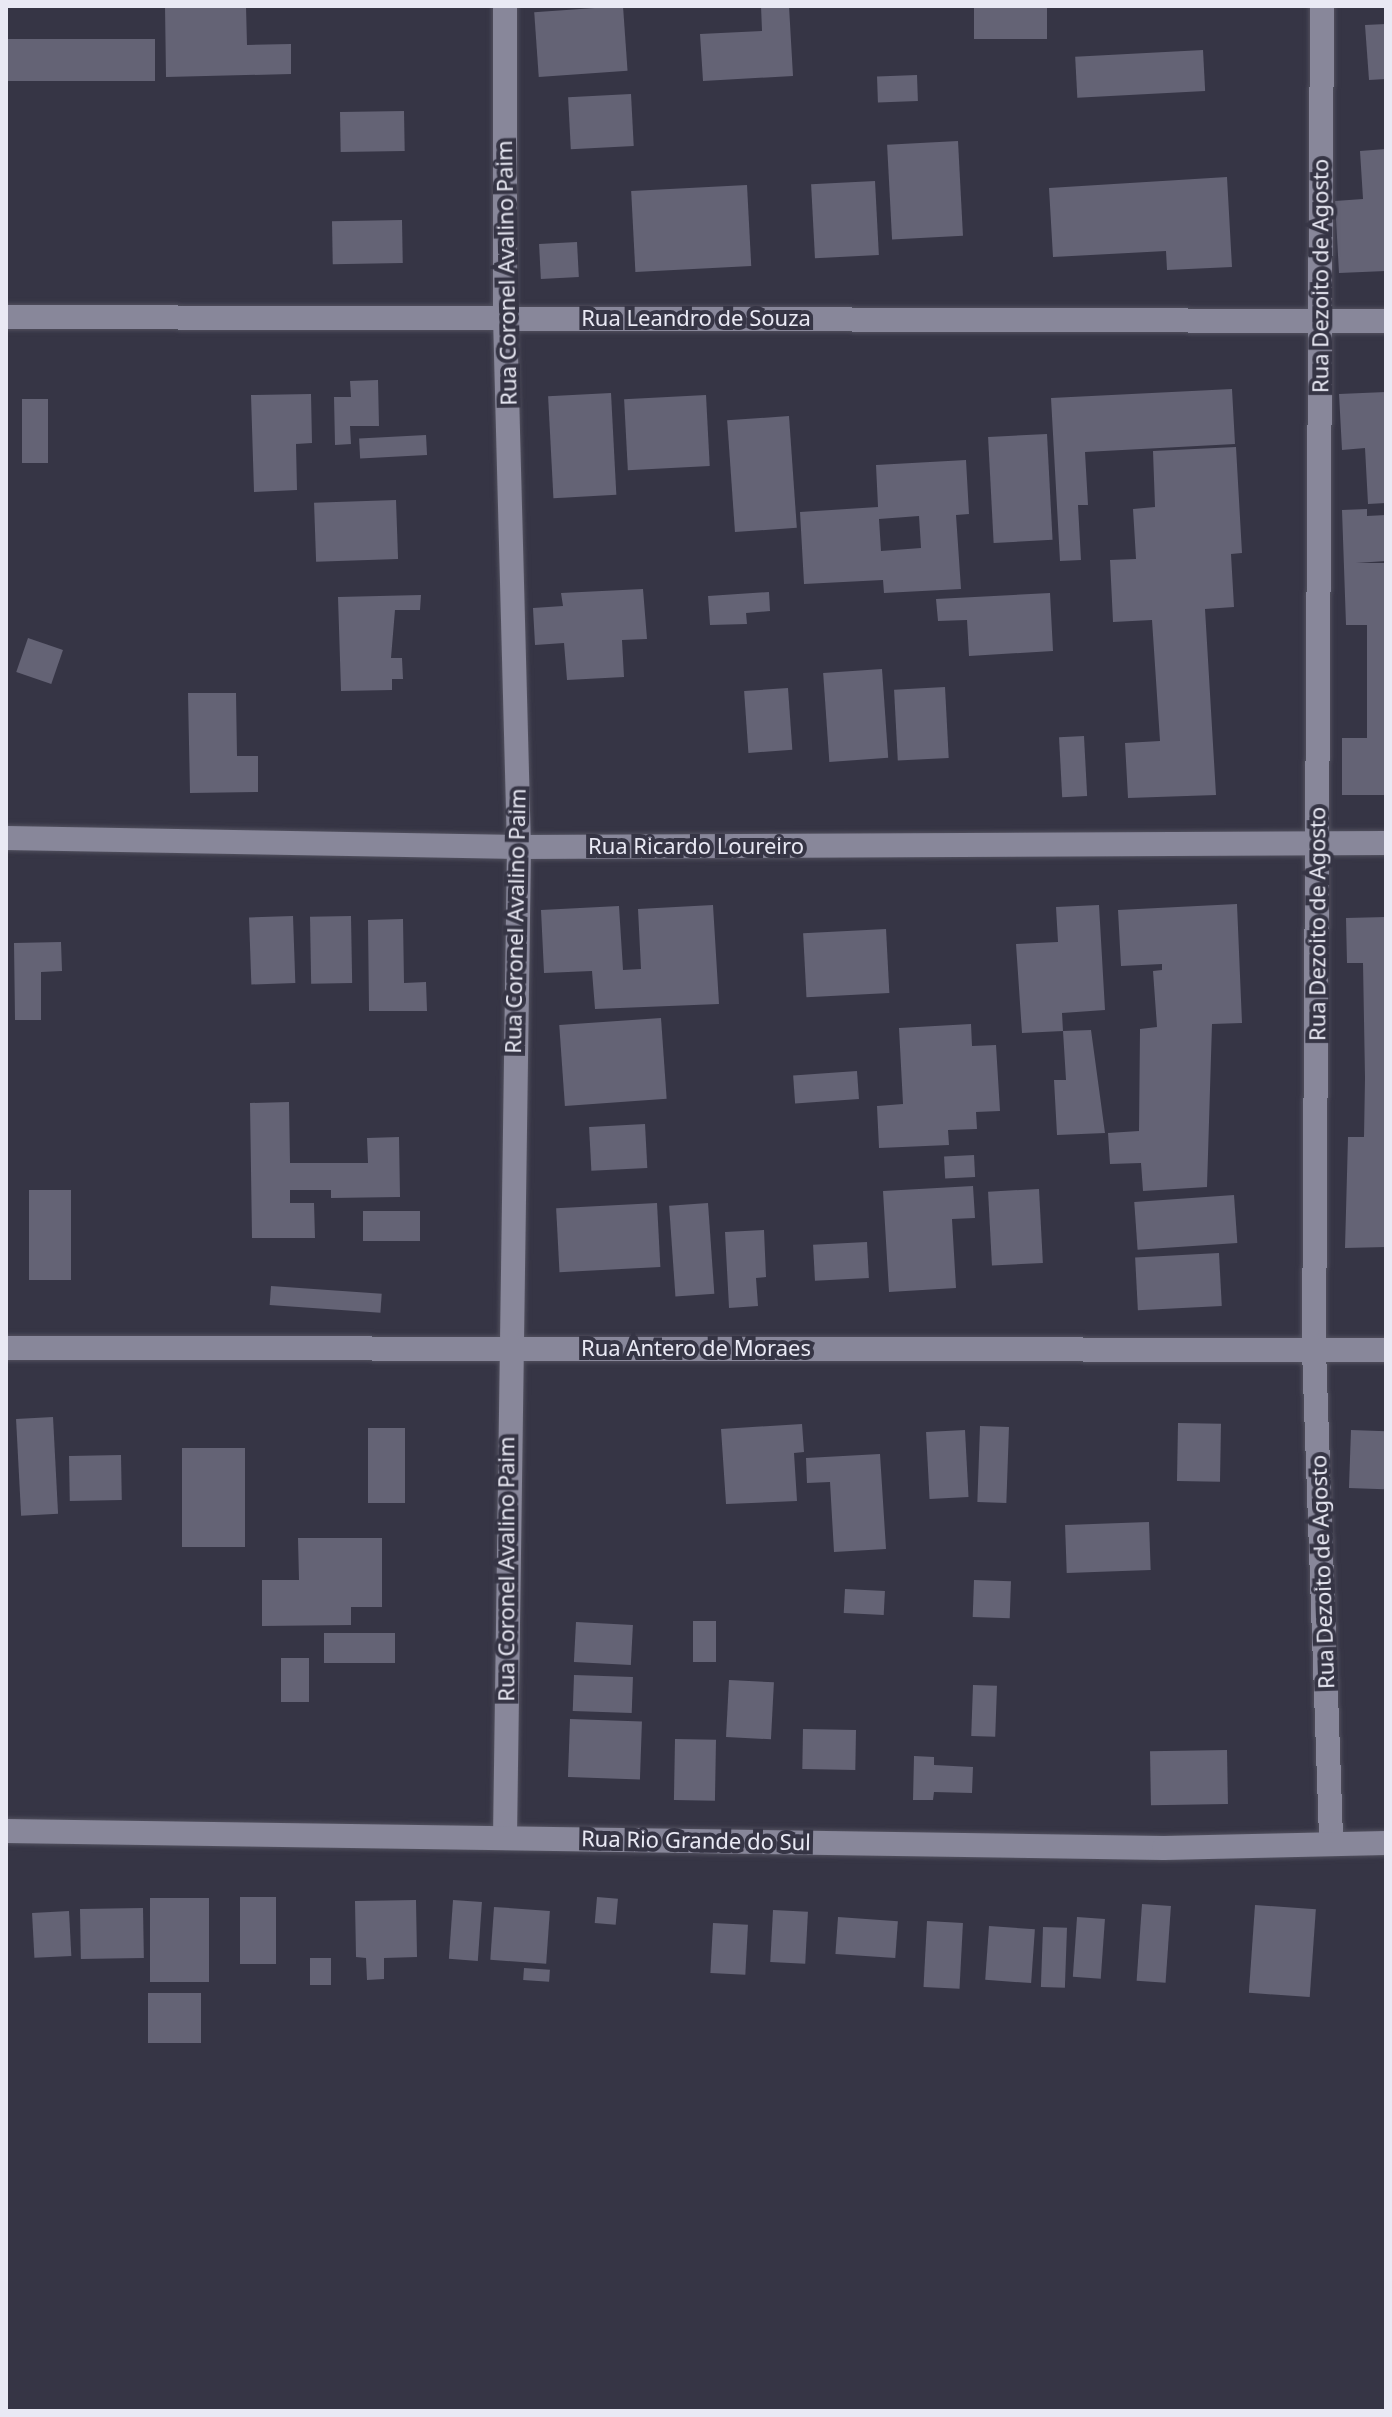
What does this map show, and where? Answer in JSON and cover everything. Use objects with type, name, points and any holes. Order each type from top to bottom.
[{"type":"street","name":"Rua Coronel Avalino Paim","points":[[505,6],[505,317],[519,847],[507,1347],[505,1836]]},
{"type":"street","name":"Rua Dezoito de Agosto","points":[[1322,6],[1314,1350],[1331,1842]]},
{"type":"street","name":"Rua Leandro de Souza","points":[[6,317],[1386,321]]},
{"type":"street","name":"Rua Ricardo Loureiro","points":[[6,838],[519,847],[1386,843]]},
{"type":"street","name":"Rua Antero de Moraes","points":[[6,1348],[1386,1350]]},
{"type":"street","name":"Rua Rio Grande do Sul","points":[[6,1831],[1164,1848],[1386,1843]]},
{"type":"building","points":[[165,6],[246,6],[247,45],[291,44],[291,74],[166,77]]},
{"type":"building","points":[[623,6],[628,71],[539,77],[534,12]]},
{"type":"building","points":[[761,6],[789,6],[793,76],[703,81],[700,34],[762,31]]},
{"type":"building","points":[[974,6],[1047,6],[1047,39],[974,39]]},
{"type":"building","points":[[1386,24],[1386,79],[1369,80],[1365,25]]},
{"type":"building","points":[[6,39],[155,39],[155,81],[6,81]]},
{"type":"building","points":[[1203,50],[1205,91],[1077,98],[1075,57]]},
{"type":"building","points":[[917,75],[918,101],[878,102],[877,76]]},
{"type":"building","points":[[631,94],[634,146],[571,149],[568,97]]},
{"type":"building","points":[[404,111],[405,151],[341,152],[340,112]]},
{"type":"building","points":[[958,141],[963,236],[892,240],[887,145]]},
{"type":"building","points":[[1386,149],[1386,271],[1339,273],[1335,201],[1363,199],[1360,151]]},
{"type":"building","points":[[1227,177],[1232,267],[1167,270],[1166,251],[1053,257],[1049,188]]},
{"type":"building","points":[[875,181],[879,255],[815,258],[811,184]]},
{"type":"building","points":[[747,185],[751,266],[635,272],[631,191]]},
{"type":"building","points":[[402,220],[403,263],[333,264],[332,221]]},
{"type":"building","points":[[577,242],[579,277],[541,279],[539,244]]},
{"type":"building","points":[[378,380],[379,426],[350,426],[351,444],[335,445],[334,397],[351,397],[350,381]]},
{"type":"building","points":[[1232,389],[1235,444],[1085,452],[1088,505],[1078,505],[1081,560],[1060,561],[1051,398]]},
{"type":"building","points":[[1386,392],[1386,503],[1368,504],[1365,448],[1342,450],[1339,394]]},
{"type":"building","points":[[611,393],[616,495],[553,498],[548,396]]},
{"type":"building","points":[[311,394],[312,443],[296,444],[297,490],[254,492],[251,395]]},
{"type":"building","points":[[706,395],[710,466],[628,470],[624,399]]},
{"type":"building","points":[[22,399],[48,399],[48,463],[22,463]]},
{"type":"building","points":[[789,416],[797,528],[735,532],[727,420]]},
{"type":"building","points":[[1047,434],[1053,540],[994,543],[988,437]]},
{"type":"building","points":[[426,435],[427,455],[360,458],[359,439]]},
{"type":"building","points":[[1236,447],[1242,553],[1231,554],[1234,607],[1205,609],[1216,795],[1128,798],[1125,743],[1160,741],[1152,620],[1113,622],[1110,560],[1136,559],[1133,509],[1155,507],[1153,451]]},
{"type":"building","points":[[966,460],[969,514],[956,515],[961,589],[884,593],[883,580],[804,584],[800,512],[878,507],[876,465]],"holes":[[[919,516],[921,548],[881,551],[879,519]]]},
{"type":"building","points":[[396,500],[398,559],[316,562],[314,503]]},
{"type":"building","points":[[1367,509],[1367,516],[1386,515],[1386,561],[1356,563],[1386,563],[1386,795],[1342,795],[1342,738],[1367,738],[1367,625],[1346,625],[1342,510]]},
{"type":"building","points":[[643,589],[647,639],[622,640],[624,677],[567,680],[564,643],[535,645],[533,608],[563,606],[561,593]]},
{"type":"building","points":[[769,592],[770,611],[746,613],[747,624],[710,625],[708,596]]},
{"type":"building","points":[[1050,593],[1053,651],[969,656],[967,620],[938,621],[936,599]]},
{"type":"building","points":[[421,595],[420,610],[395,610],[391,658],[402,658],[403,679],[392,679],[392,690],[341,691],[338,597]]},
{"type":"building","points":[[28,638],[63,650],[51,684],[16,672]]},
{"type":"building","points":[[882,669],[888,758],[829,762],[823,673]]},
{"type":"building","points":[[945,687],[949,758],[898,761],[894,690]]},
{"type":"building","points":[[788,688],[792,750],[748,753],[744,691]]},
{"type":"building","points":[[188,693],[236,693],[237,756],[258,756],[258,792],[190,793]]},
{"type":"building","points":[[1084,736],[1087,796],[1062,797],[1059,737]]},
{"type":"building","points":[[1237,904],[1242,1023],[1212,1024],[1207,1187],[1143,1191],[1141,1163],[1110,1164],[1108,1133],[1139,1131],[1140,1029],[1157,1027],[1153,971],[1162,970],[1162,964],[1121,966],[1118,910]]},
{"type":"building","points":[[713,905],[719,1004],[595,1009],[592,971],[544,973],[541,910],[619,906],[623,970],[641,969],[638,909]]},
{"type":"building","points":[[1099,905],[1105,1010],[1062,1013],[1063,1031],[1022,1033],[1016,944],[1058,942],[1056,907]]},
{"type":"building","points":[[293,916],[295,983],[251,984],[249,918]]},
{"type":"building","points":[[351,916],[352,983],[311,984],[310,917]]},
{"type":"building","points":[[1386,917],[1386,1247],[1345,1248],[1348,1137],[1364,1137],[1365,1078],[1363,963],[1347,963],[1346,918]]},
{"type":"building","points":[[403,919],[404,983],[426,982],[427,1011],[369,1011],[368,920]]},
{"type":"building","points":[[886,929],[889,993],[806,997],[803,933]]},
{"type":"building","points":[[61,942],[62,971],[41,972],[41,1020],[15,1020],[14,943]]},
{"type":"building","points":[[661,1018],[667,1099],[565,1106],[559,1025]]},
{"type":"building","points":[[971,1024],[972,1046],[996,1045],[1000,1111],[976,1112],[977,1129],[948,1130],[949,1145],[879,1148],[877,1106],[903,1104],[899,1028]]},
{"type":"building","points":[[1091,1030],[1105,1133],[1057,1135],[1054,1080],[1066,1080],[1063,1031]]},
{"type":"building","points":[[857,1071],[859,1099],[795,1103],[793,1075]]},
{"type":"building","points":[[289,1102],[290,1163],[368,1163],[367,1138],[399,1137],[400,1197],[331,1198],[331,1190],[290,1190],[290,1203],[314,1203],[315,1238],[252,1238],[250,1103]]},
{"type":"building","points":[[645,1124],[647,1168],[591,1171],[589,1127]]},
{"type":"building","points":[[974,1155],[975,1177],[945,1179],[944,1157]]},
{"type":"building","points":[[973,1186],[975,1218],[952,1219],[956,1288],[889,1292],[883,1191]]},
{"type":"building","points":[[1039,1189],[1043,1263],[992,1266],[988,1192]]},
{"type":"building","points":[[29,1190],[71,1190],[71,1280],[29,1280]]},
{"type":"building","points":[[1234,1195],[1237,1243],[1138,1250],[1134,1202]]},
{"type":"building","points":[[657,1203],[660,1267],[559,1272],[556,1208]]},
{"type":"building","points":[[708,1203],[714,1294],[675,1296],[669,1206]]},
{"type":"building","points":[[363,1211],[420,1211],[420,1241],[363,1241]]},
{"type":"building","points":[[764,1230],[766,1277],[756,1278],[758,1306],[729,1308],[725,1232]]},
{"type":"building","points":[[867,1242],[869,1278],[815,1281],[813,1245]]},
{"type":"building","points":[[1219,1253],[1222,1306],[1138,1310],[1135,1257]]},
{"type":"building","points":[[271,1286],[382,1294],[380,1313],[270,1305]]},
{"type":"building","points":[[53,1417],[58,1514],[21,1516],[16,1419]]},
{"type":"building","points":[[1178,1423],[1221,1424],[1220,1482],[1177,1481]]},
{"type":"building","points":[[802,1424],[804,1452],[794,1453],[797,1501],[726,1504],[721,1429]]},
{"type":"building","points":[[980,1426],[1009,1427],[1006,1503],[977,1502]]},
{"type":"building","points":[[368,1428],[405,1428],[405,1503],[368,1503]]},
{"type":"building","points":[[965,1430],[969,1497],[930,1499],[926,1432]]},
{"type":"building","points":[[1351,1430],[1386,1431],[1384,1489],[1349,1488]]},
{"type":"building","points":[[182,1448],[245,1448],[245,1547],[182,1547]]},
{"type":"building","points":[[880,1454],[886,1549],[834,1552],[830,1482],[807,1483],[806,1458]]},
{"type":"building","points":[[121,1455],[122,1500],[70,1501],[69,1456]]},
{"type":"building","points":[[1149,1522],[1151,1570],[1067,1573],[1065,1525]]},
{"type":"building","points":[[298,1538],[382,1538],[382,1607],[351,1607],[351,1625],[262,1626],[262,1580],[299,1580]]},
{"type":"building","points":[[974,1580],[1011,1581],[1010,1618],[973,1617]]},
{"type":"building","points":[[845,1589],[885,1591],[884,1615],[844,1613]]},
{"type":"building","points":[[693,1621],[716,1621],[716,1662],[693,1662]]},
{"type":"building","points":[[576,1622],[633,1625],[631,1665],[574,1662]]},
{"type":"building","points":[[324,1633],[395,1633],[395,1663],[324,1663]]},
{"type":"building","points":[[281,1658],[309,1658],[309,1702],[281,1702]]},
{"type":"building","points":[[574,1675],[633,1677],[632,1713],[573,1711]]},
{"type":"building","points":[[729,1680],[774,1682],[771,1739],[726,1737]]},
{"type":"building","points":[[973,1685],[997,1686],[995,1737],[971,1736]]},
{"type":"building","points":[[570,1719],[642,1722],[640,1779],[568,1777]]},
{"type":"building","points":[[803,1729],[856,1730],[855,1770],[802,1769]]},
{"type":"building","points":[[675,1739],[716,1740],[715,1801],[674,1800]]},
{"type":"building","points":[[1227,1750],[1228,1804],[1151,1805],[1150,1751]]},
{"type":"building","points":[[914,1756],[934,1757],[934,1765],[973,1767],[972,1793],[934,1792],[933,1800],[913,1800]]},
{"type":"building","points":[[240,1897],[276,1897],[276,1964],[240,1964]]},
{"type":"building","points":[[597,1897],[618,1899],[616,1925],[595,1923]]},
{"type":"building","points":[[150,1898],[209,1898],[209,1982],[150,1982]]},
{"type":"building","points":[[416,1900],[417,1957],[384,1958],[384,1979],[367,1980],[366,1958],[356,1957],[355,1901]]},
{"type":"building","points":[[453,1900],[482,1902],[478,1961],[449,1959]]},
{"type":"building","points":[[1142,1904],[1171,1906],[1166,1983],[1137,1981]]},
{"type":"building","points":[[1255,1905],[1316,1909],[1310,1997],[1249,1993]]},
{"type":"building","points":[[494,1907],[550,1911],[546,1964],[490,1960]]},
{"type":"building","points":[[143,1908],[144,1958],[81,1959],[80,1909]]},
{"type":"building","points":[[773,1910],[808,1912],[805,1964],[770,1962]]},
{"type":"building","points":[[69,1911],[71,1956],[34,1958],[32,1913]]},
{"type":"building","points":[[838,1917],[898,1921],[895,1958],[835,1954]]},
{"type":"building","points":[[1077,1917],[1105,1919],[1101,1979],[1073,1977]]},
{"type":"building","points":[[927,1921],[963,1923],[959,1989],[924,1987]]},
{"type":"building","points":[[713,1923],[748,1925],[745,1975],[710,1973]]},
{"type":"building","points":[[989,1926],[1035,1929],[1031,1983],[985,1980]]},
{"type":"building","points":[[1043,1927],[1067,1928],[1065,1988],[1041,1987]]},
{"type":"building","points":[[310,1958],[331,1958],[331,1985],[310,1985]]},
{"type":"building","points":[[524,1968],[550,1970],[549,1982],[523,1980]]},
{"type":"building","points":[[148,1993],[201,1993],[201,2043],[148,2043]]}]
